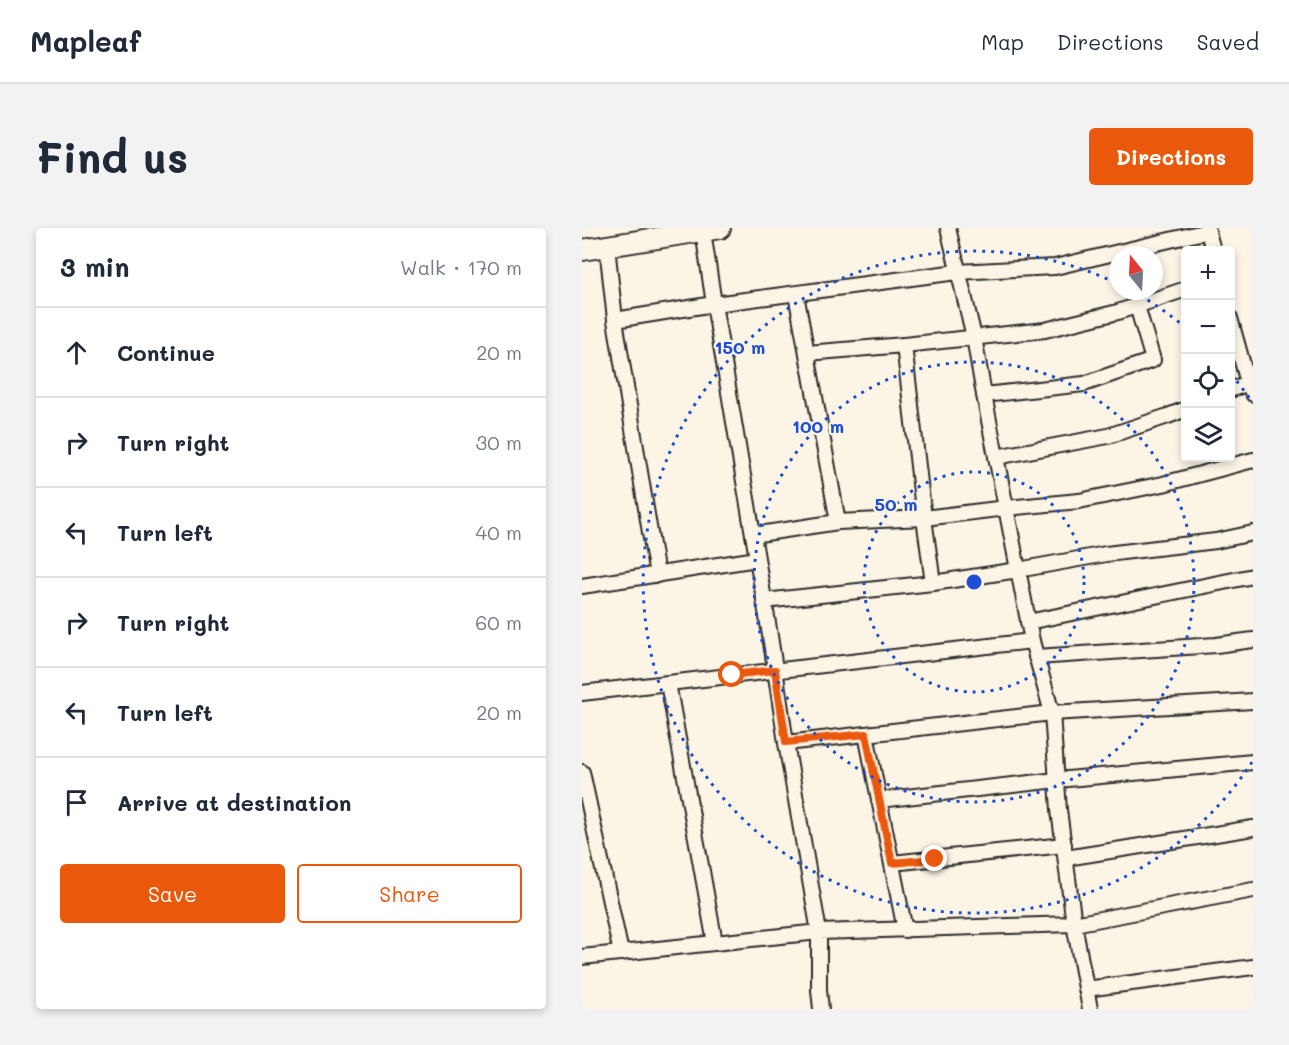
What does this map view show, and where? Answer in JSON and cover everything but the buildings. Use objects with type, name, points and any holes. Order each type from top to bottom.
[{"type":"main road","points":[[582,250],[712,229]]},
{"type":"street","points":[[948,228],[974,337],[1032,641],[1052,713],[1057,780],[1074,924],[1090,1009]]},
{"type":"street","points":[[712,229],[714,303],[819,932],[821,1009]]},
{"type":"street","points":[[615,320],[714,303],[957,272],[1055,267],[1208,229],[1212,246]]},
{"type":"street","points":[[607,246],[615,320],[657,575]]},
{"type":"street","points":[[807,353],[1045,330],[1118,312],[1181,291]]},
{"type":"street","points":[[796,294],[838,522]]},
{"type":"street","points":[[984,395],[1084,384],[1153,360],[1137,306]]},
{"type":"street","points":[[1235,336],[1250,389],[1235,390]]},
{"type":"street","points":[[904,345],[933,583]]},
{"type":"street","points":[[996,457],[1108,436],[1181,411]]},
{"type":"street","points":[[753,535],[838,522],[924,518],[1079,501],[1253,460]]},
{"type":"street","points":[[764,601],[933,583],[1106,554],[1216,541],[1253,533]]},
{"type":"street","points":[[582,586],[757,559]]},
{"type":"street","points":[[1028,621],[1253,576]]},
{"type":"street","points":[[1036,657],[1216,645],[1253,640]]},
{"type":"street","points":[[582,693],[1032,641]]},
{"type":"street","points":[[668,683],[716,943]]},
{"type":"street","points":[[786,742],[1052,713],[1253,701]]},
{"type":"street","points":[[866,734],[905,930]]},
{"type":"street","points":[[879,800],[1057,780],[1253,762]]},
{"type":"street","points":[[582,771],[621,953]]},
{"type":"street","points":[[892,863],[1065,852],[1253,828]]},
{"type":"street","points":[[582,957],[819,932],[1074,924],[1253,890]]},
{"type":"street","points":[[1086,989],[1253,966]]},
{"type":"route","points":[[732,675],[775,670],[786,742],[866,734],[892,863],[935,859]]}]
